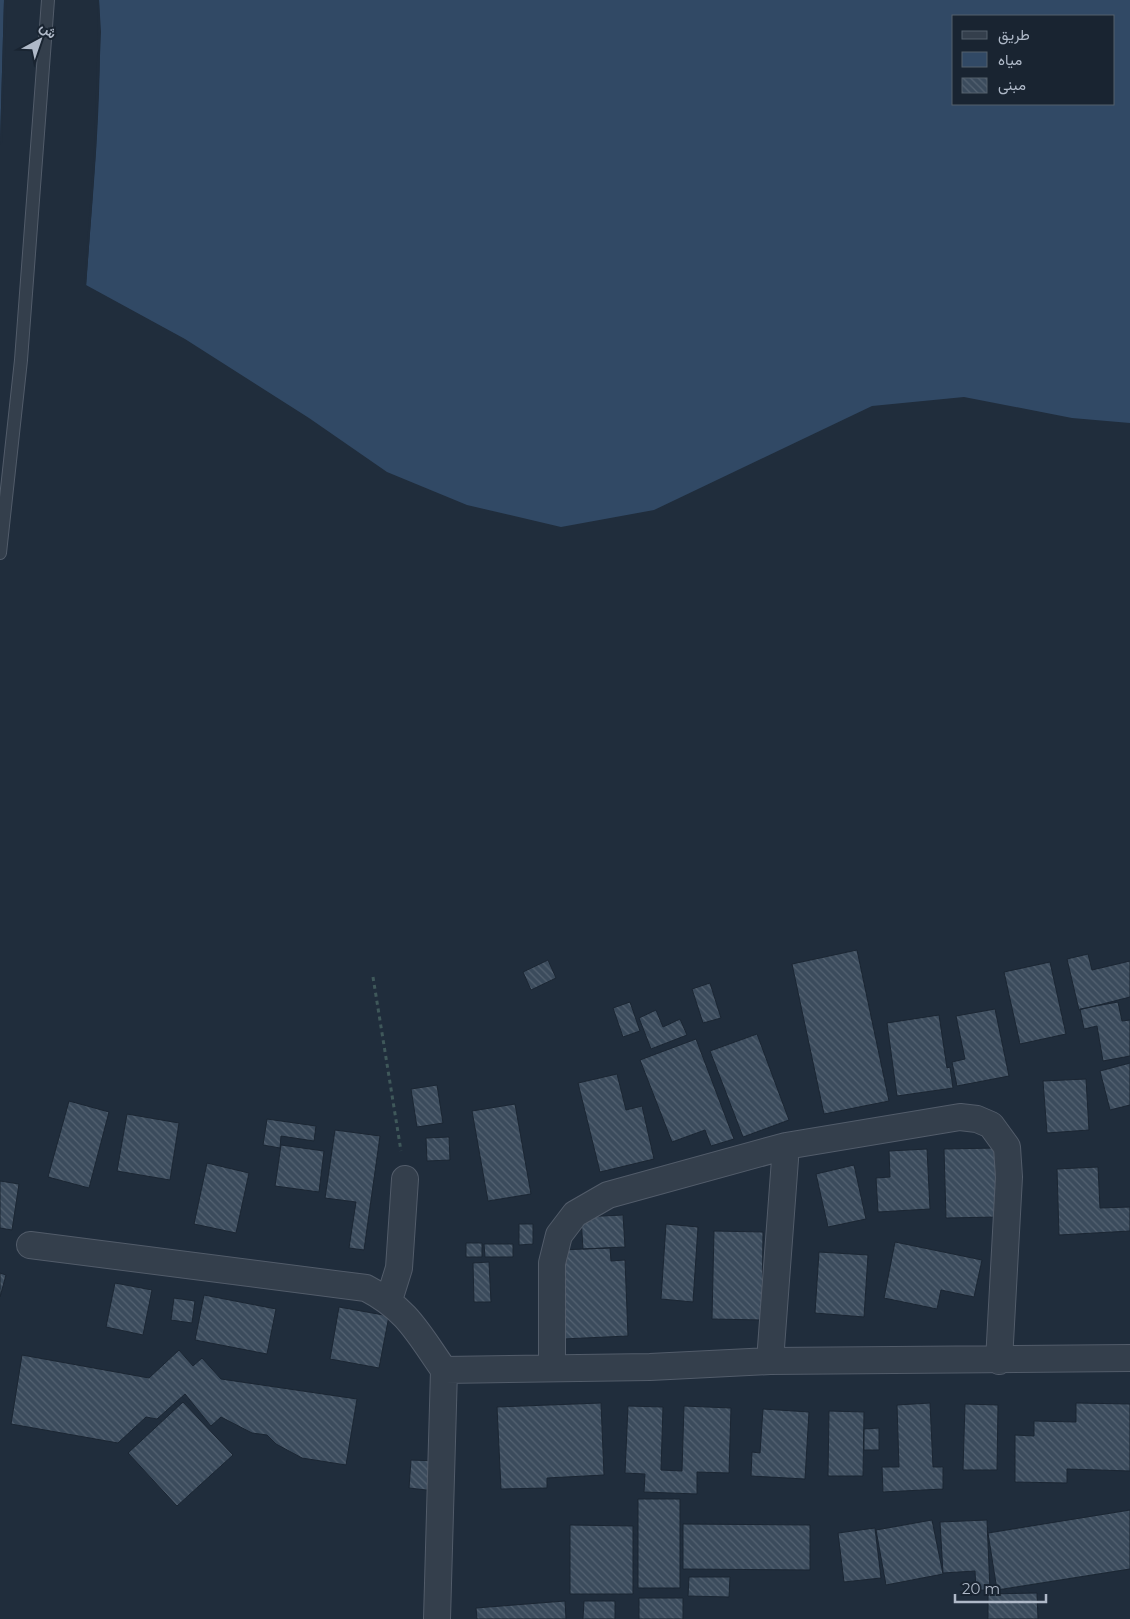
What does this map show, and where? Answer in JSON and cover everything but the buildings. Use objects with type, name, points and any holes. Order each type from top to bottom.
[{"type":"street","points":[[552,1368],[552,1263],[559,1235],[575,1214],[608,1195],[786,1146],[960,1117],[977,1119],[991,1125],[1008,1147],[1009,1177],[999,1361]]},
{"type":"street","points":[[770,1361],[786,1146]]},
{"type":"street","points":[[389,1300],[399,1268],[405,1179]]},
{"type":"street","points":[[30,1245],[366,1288],[389,1300],[410,1321],[444,1370],[437,1619]]},
{"type":"street","points":[[444,1370],[770,1361],[999,1361],[1130,1358]]},
{"type":"lane","points":[[0,554],[21,360],[48,0]]},
{"type":"path","points":[[372,977],[405,1179]]},
{"type":"water","points":[[0,0],[4,0],[0,143]]},
{"type":"water","points":[[99,0],[1130,0],[1130,423],[1072,418],[964,397],[872,406],[654,510],[561,527],[467,505],[387,472],[309,418],[185,339],[86,285],[97,143],[100,71]]},
{"type":"pier","points":[[4,0],[7,0],[2,143],[0,145]]},
{"type":"pier","points":[[97,0],[99,0],[101,32],[96,149],[86,288],[84,285],[94,149],[98,32]]}]
